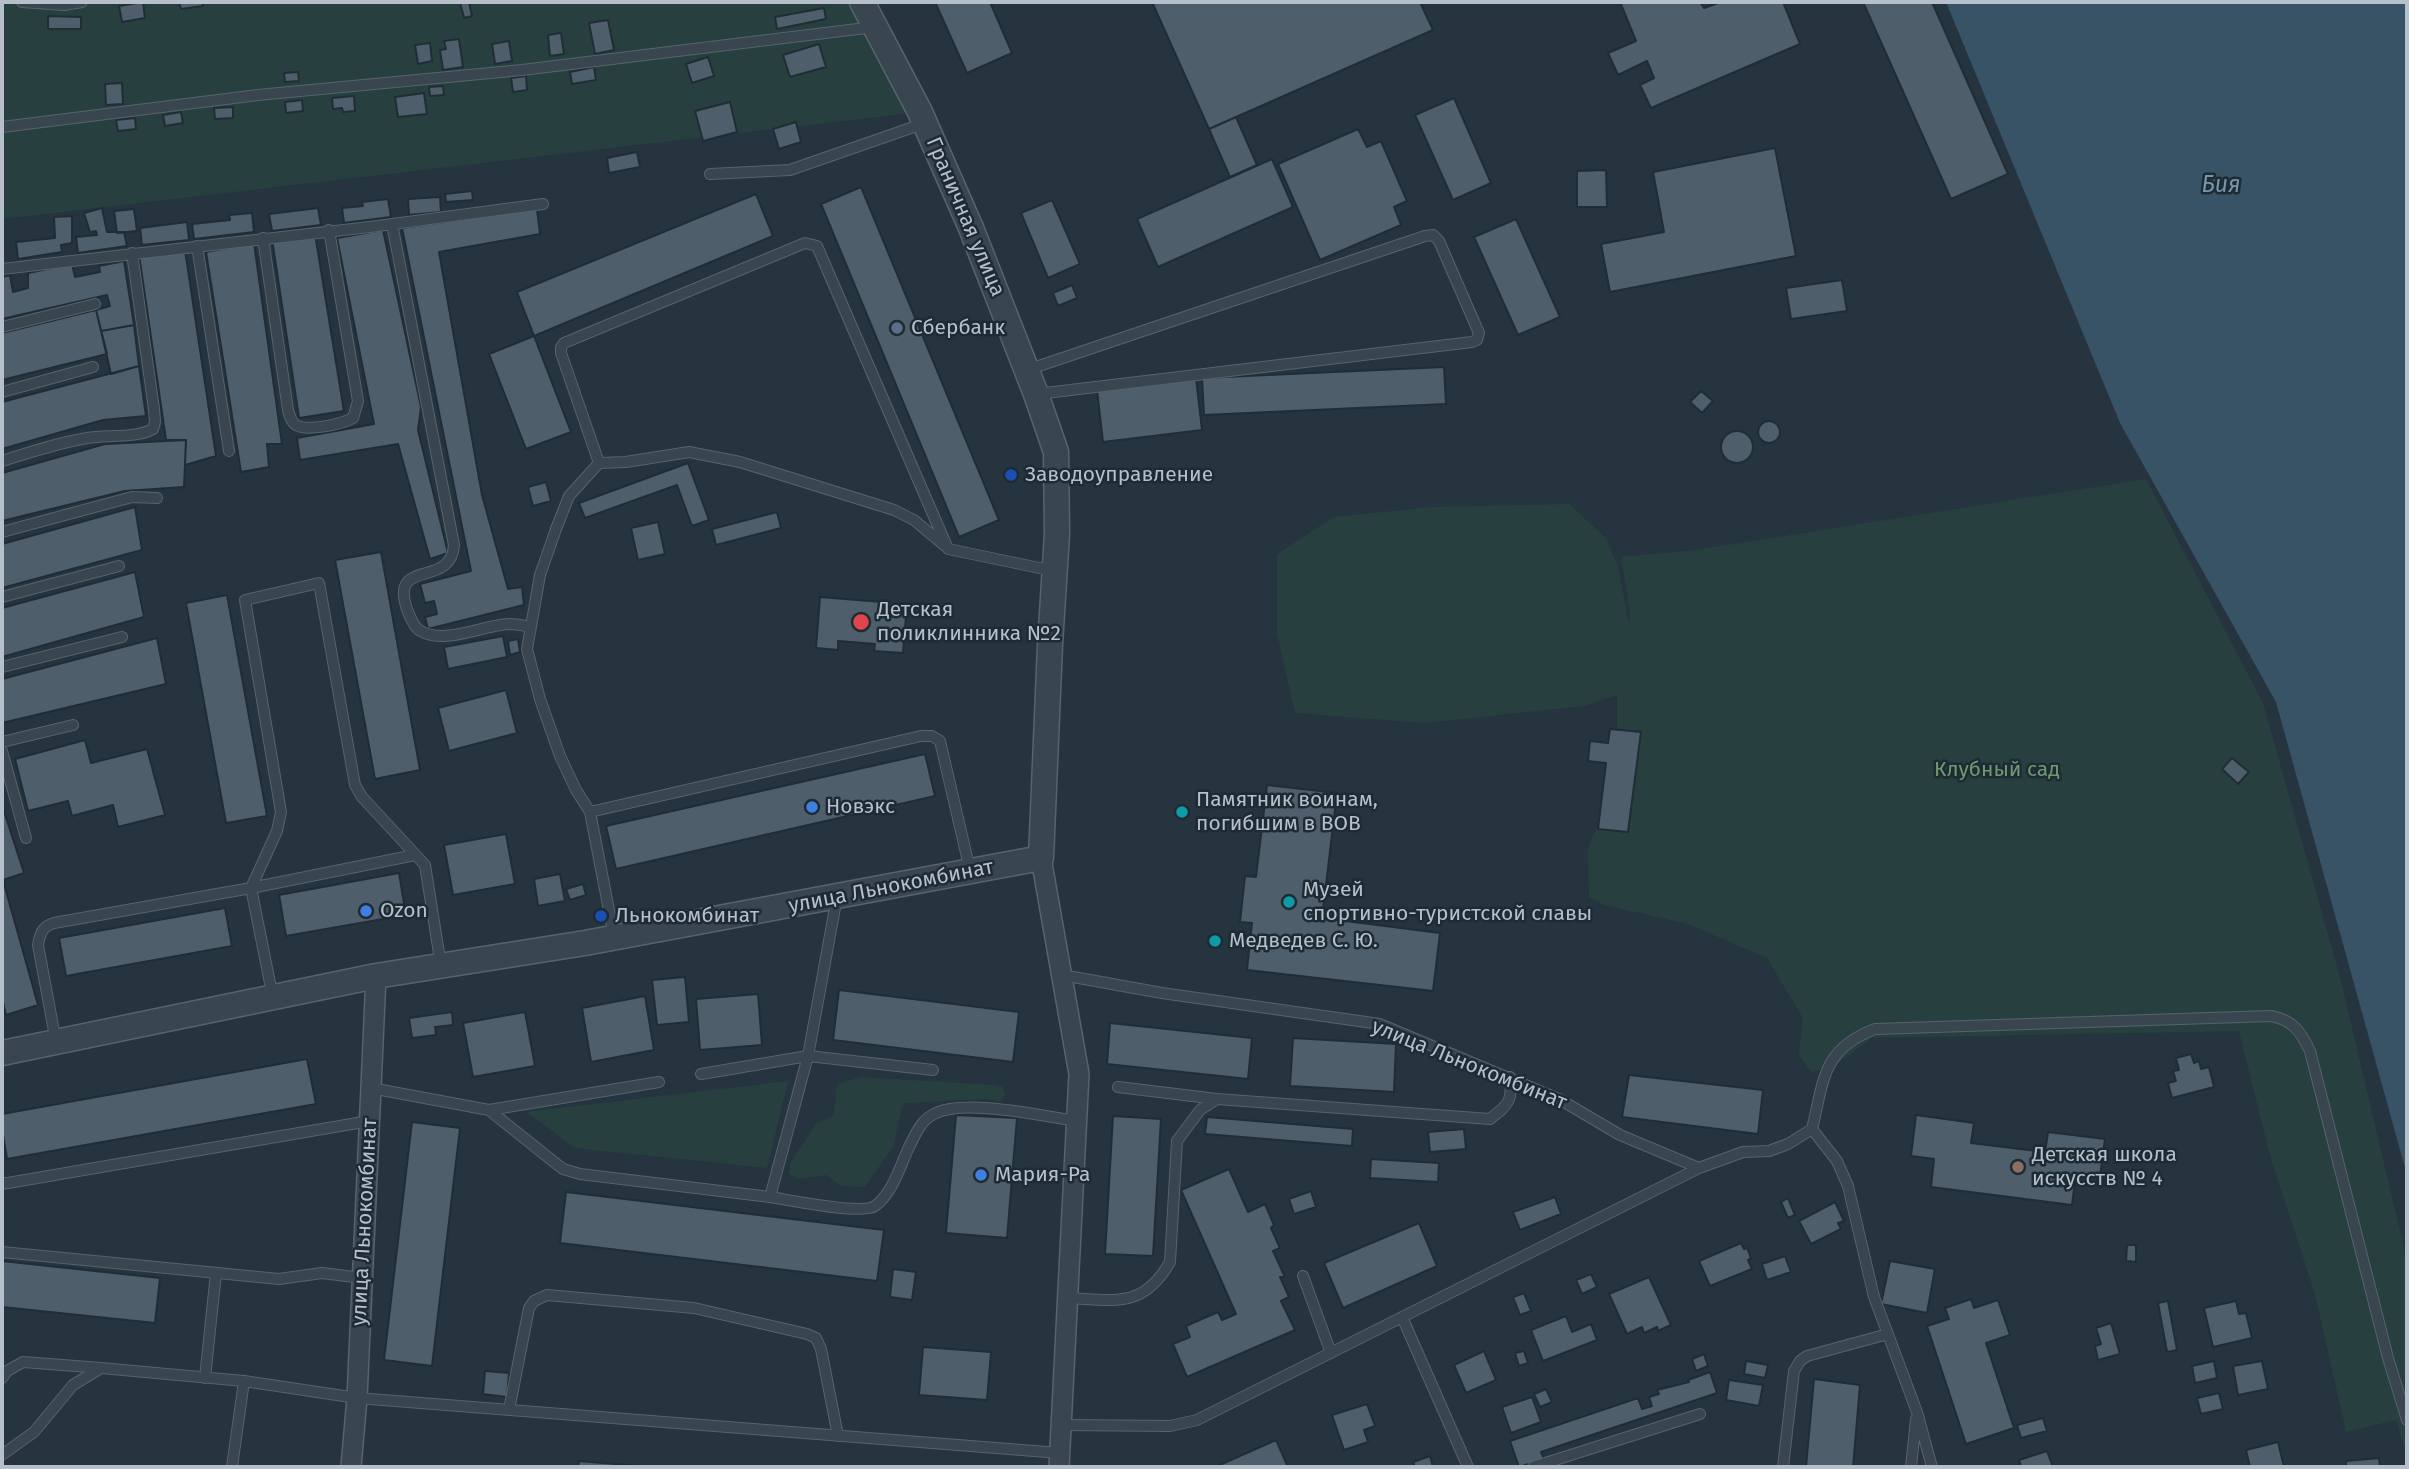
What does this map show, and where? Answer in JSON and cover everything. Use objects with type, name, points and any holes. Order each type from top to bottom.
[{"type":"street","name":"Граничная улица","points":[[862,2],[925,122],[971,228],[1037,394],[1056,452],[1057,534],[1041,858]]},
{"type":"street","name":"улица Льнокомбинат","points":[[2,1053],[376,976],[614,938],[1041,858]]},
{"type":"street","points":[[1041,858],[1079,1074],[1059,1460]]},
{"type":"street","name":"улица Льнокомбинат","points":[[351,1467],[357,1398],[376,976]]},
{"type":"lane","points":[[22,2],[50,5],[82,2]]},
{"type":"lane","points":[[2,127],[258,95],[495,73],[876,27]]},
{"type":"lane","points":[[710,174],[790,170],[925,122]]},
{"type":"lane","points":[[2,269],[543,204]]},
{"type":"lane","points":[[392,224],[454,545],[449,564],[413,577],[408,582],[405,588],[405,604],[412,622],[419,630],[432,635],[449,636],[508,624],[530,627]]},
{"type":"lane","points":[[263,238],[290,419],[295,424],[309,428],[353,418],[358,401],[329,230]]},
{"type":"lane","points":[[1027,370],[1425,236],[1433,236],[1439,241],[1479,333],[1477,340],[1472,342],[1037,394]]},
{"type":"lane","points":[[599,463],[561,353],[564,343],[805,243],[811,243],[821,250],[948,549]]},
{"type":"lane","points":[[197,246],[229,451]]},
{"type":"lane","points":[[2,461],[61,443],[103,435],[145,433],[153,429],[154,409],[132,253]]},
{"type":"lane","points":[[2,327],[95,304]]},
{"type":"lane","points":[[2,392],[93,368]]},
{"type":"lane","points":[[614,938],[590,812],[560,756],[540,699],[527,649],[540,575],[569,496],[599,463],[626,462],[688,452],[740,462],[894,510],[914,520],[948,549],[1055,571]]},
{"type":"lane","points":[[2,532],[132,497],[157,498]]},
{"type":"lane","points":[[2,597],[120,566]]},
{"type":"lane","points":[[273,998],[251,888],[277,831],[281,812],[245,600],[319,583],[355,785],[362,797],[425,864],[442,966]]},
{"type":"lane","points":[[2,667],[122,637]]},
{"type":"lane","points":[[2,742],[73,725]]},
{"type":"lane","points":[[590,812],[921,736],[932,736],[940,741],[971,872]]},
{"type":"lane","points":[[2,751],[26,838]]},
{"type":"lane","points":[[56,1042],[38,945],[44,928],[54,923],[415,855]]},
{"type":"lane","points":[[770,1197],[808,1056],[837,897]]},
{"type":"lane","name":"улица Льнокомбинат","points":[[1062,975],[1162,993],[1380,1024],[1559,1099],[1620,1135],[1699,1168]]},
{"type":"lane","points":[[1062,1425],[1170,1426],[1196,1420],[1699,1168],[1743,1152],[1769,1151],[1788,1144],[1812,1129],[1829,1063],[1849,1041],[1875,1029],[2244,1017],[2282,1018],[2297,1028],[2310,1051],[2388,1358],[2407,1420]]},
{"type":"lane","points":[[701,1074],[808,1056],[933,1070]]},
{"type":"lane","points":[[1118,1087],[1217,1099],[1490,1119],[1506,1106],[1512,1094],[1510,1077]]},
{"type":"lane","points":[[371,1088],[489,1110],[659,1083]]},
{"type":"lane","points":[[1068,1298],[1124,1301],[1142,1293],[1162,1276],[1170,1262],[1177,1141],[1200,1110],[1217,1099]]},
{"type":"lane","points":[[489,1110],[564,1169],[580,1174],[858,1210],[875,1206],[891,1187],[921,1123],[934,1114],[951,1108],[976,1108],[1077,1121]]},
{"type":"lane","points":[[2,1184],[369,1121]]},
{"type":"lane","points":[[1812,1129],[1837,1161],[1848,1186],[1874,1297],[1917,1412],[1933,1467]]},
{"type":"lane","points":[[2,1252],[279,1279],[322,1273],[362,1278]]},
{"type":"lane","points":[[205,1378],[216,1273]]},
{"type":"lane","points":[[1303,1276],[1331,1353]]},
{"type":"lane","points":[[509,1409],[529,1308],[534,1301],[547,1295],[694,1308],[816,1338],[821,1349],[838,1436]]},
{"type":"lane","points":[[1402,1317],[1468,1467]]},
{"type":"lane","points":[[1783,1467],[1794,1371],[1800,1361],[1807,1356],[1888,1335]]},
{"type":"lane","points":[[2,1378],[7,1371],[23,1362],[101,1368],[244,1381],[357,1398],[838,1436],[1059,1460]]},
{"type":"lane","points":[[2,1455],[34,1432],[73,1385],[101,1368]]},
{"type":"lane","points":[[232,1467],[244,1381]]},
{"type":"lane","points":[[1911,1467],[1917,1412]]},
{"type":"lane","points":[[1533,1467],[1700,1414]]},
{"type":"green space","points":[[2,2],[862,2],[920,112],[2,219]]},
{"type":"green space","name":"Клубный сад","points":[[2146,479],[2263,703],[2341,981],[2407,1261],[2407,1457],[2396,1420],[2346,1432],[2315,1294],[2271,1159],[2239,1031],[1872,1038],[1833,1067],[1811,1072],[1799,1055],[1803,1018],[1767,958],[1688,924],[1604,905],[1589,897],[1588,848],[1617,780],[1617,695],[1584,706],[1424,723],[1295,713],[1277,633],[1277,554],[1334,517],[1432,507],[1569,504],[1605,537],[1618,566],[1629,625],[1630,612],[1621,557],[1696,550]]},
{"type":"green space","points":[[861,1077],[994,1085],[1003,1087],[1005,1095],[1000,1102],[987,1099],[905,1103],[894,1145],[865,1187],[841,1186],[826,1175],[799,1179],[789,1174],[791,1162],[816,1124],[834,1115],[837,1084]]},
{"type":"green space","points":[[788,1081],[767,1168],[575,1148],[527,1112]]},
{"type":"water","name":"Бия","points":[[1946,2],[2407,2],[2407,1175],[2276,702],[2120,423]]},
{"type":"building","points":[[143,2],[145,18],[122,22],[119,6]]},
{"type":"building","points":[[179,2],[202,2],[203,6],[181,9]]},
{"type":"building","points":[[460,2],[469,2],[472,16],[464,18]]},
{"type":"building","points":[[935,2],[990,2],[1012,53],[967,73]]},
{"type":"building","points":[[1152,2],[1420,2],[1433,30],[1209,129]]},
{"type":"building","points":[[1620,2],[1700,2],[1704,8],[1721,2],[1783,2],[1800,44],[1651,108],[1640,85],[1654,78],[1647,61],[1618,75],[1608,53],[1636,41]]},
{"type":"building","points":[[1863,2],[1932,2],[2008,174],[1951,199]]},
{"type":"building","points":[[824,8],[826,19],[777,29],[775,17]]},
{"type":"building","points":[[48,16],[81,17],[81,29],[48,29]]},
{"type":"building","points":[[608,20],[614,50],[595,54],[589,23]]},
{"type":"building","points":[[561,33],[564,54],[550,56],[548,35]]},
{"type":"building","points":[[459,39],[463,67],[443,70],[440,50],[446,49],[444,41]]},
{"type":"building","points":[[509,41],[512,61],[495,64],[492,44]]},
{"type":"building","points":[[430,43],[432,61],[418,64],[415,45]]},
{"type":"building","points":[[819,44],[826,67],[790,77],[783,55]]},
{"type":"building","points":[[708,57],[714,76],[692,83],[686,64]]},
{"type":"building","points":[[594,67],[596,80],[572,84],[570,72]]},
{"type":"building","points":[[298,72],[299,81],[285,82],[284,73]]},
{"type":"building","points":[[526,76],[527,90],[513,92],[511,78]]},
{"type":"building","points":[[122,83],[123,104],[106,105],[105,84]]},
{"type":"building","points":[[443,86],[444,95],[430,96],[429,87]]},
{"type":"building","points":[[424,93],[427,114],[398,117],[395,97]]},
{"type":"building","points":[[354,96],[355,111],[333,109],[332,98]]},
{"type":"building","points":[[1454,98],[1491,183],[1453,200],[1415,115]]},
{"type":"building","points":[[302,100],[303,111],[286,113],[285,102]]},
{"type":"building","points":[[730,102],[737,132],[703,141],[695,111]]},
{"type":"building","points":[[233,107],[233,118],[215,119],[214,108]]},
{"type":"building","points":[[181,112],[183,123],[165,126],[163,115]]},
{"type":"building","points":[[1236,117],[1257,165],[1230,177],[1209,129]]},
{"type":"building","points":[[135,118],[136,129],[118,131],[116,120]]},
{"type":"building","points":[[796,122],[801,142],[779,149],[773,129]]},
{"type":"building","points":[[1358,129],[1367,147],[1381,141],[1407,201],[1394,207],[1401,225],[1320,260],[1278,164]]},
{"type":"building","points":[[1775,148],[1796,256],[1610,292],[1601,244],[1664,232],[1653,172]]},
{"type":"building","points":[[637,152],[640,167],[609,173],[607,158]]},
{"type":"building","points":[[1272,159],[1293,207],[1158,267],[1137,219]]},
{"type":"building","points":[[1606,170],[1607,207],[1577,207],[1577,171]]},
{"type":"building","points":[[861,187],[999,520],[959,537],[821,204]]},
{"type":"building","points":[[472,191],[473,200],[446,202],[445,194]]},
{"type":"building","points":[[756,194],[773,236],[534,336],[517,292]]},
{"type":"building","points":[[440,197],[441,212],[409,215],[408,199]]},
{"type":"building","points":[[388,199],[391,217],[344,223],[342,208]]},
{"type":"building","points":[[1052,200],[1080,264],[1048,278],[1021,213]]},
{"type":"building","points":[[102,208],[107,232],[124,232],[127,246],[78,253],[76,237],[97,235],[96,231],[90,232],[84,213]]},
{"type":"building","points":[[318,208],[321,225],[272,231],[269,214]]},
{"type":"building","points":[[134,209],[137,231],[117,233],[114,211]]},
{"type":"building","points":[[537,209],[540,234],[439,252],[482,495],[508,589],[522,587],[524,605],[428,629],[425,617],[437,614],[434,601],[425,603],[420,584],[471,571],[402,228]]},
{"type":"building","points":[[252,213],[254,232],[194,239],[192,224],[230,220],[229,215]]},
{"type":"building","points":[[72,216],[72,243],[61,245],[62,252],[18,259],[16,242],[55,238],[54,217]]},
{"type":"building","points":[[1516,219],[1560,317],[1518,335],[1474,237]]},
{"type":"building","points":[[187,222],[189,240],[142,245],[140,228]]},
{"type":"building","points":[[383,230],[421,407],[418,430],[448,553],[430,559],[398,444],[300,460],[297,438],[374,424],[337,238]]},
{"type":"building","points":[[315,234],[344,411],[299,418],[272,239]]},
{"type":"building","points":[[254,243],[282,444],[267,444],[269,467],[241,472],[206,252]]},
{"type":"building","points":[[185,250],[216,456],[185,465],[186,440],[166,440],[139,255]]},
{"type":"building","points":[[124,261],[134,325],[101,331],[96,310],[110,306],[107,295],[2,319],[2,277],[10,275],[13,292],[28,288],[28,273],[72,264],[75,277],[100,272],[99,266]]},
{"type":"building","points":[[1842,280],[1847,311],[1791,319],[1786,288]]},
{"type":"building","points":[[1072,285],[1077,298],[1058,306],[1053,293]]},
{"type":"building","points":[[96,310],[107,354],[2,380],[2,333]]},
{"type":"building","points":[[134,325],[139,366],[111,374],[101,331]]},
{"type":"building","points":[[534,336],[571,432],[526,449],[489,354]]},
{"type":"building","points":[[139,366],[146,416],[103,420],[2,449],[2,402]]},
{"type":"building","points":[[1444,367],[1446,404],[1204,415],[1202,378]]},
{"type":"building","points":[[1196,378],[1202,430],[1103,442],[1097,390]]},
{"type":"building","points":[[1701,391],[1713,401],[1702,413],[1690,402]]},
{"type":"building","points":[[1769,421],[1777,424],[1780,432],[1777,440],[1769,443],[1761,440],[1758,432],[1761,424]]},
{"type":"building","points":[[1737,431],[1748,436],[1753,447],[1748,458],[1737,463],[1726,458],[1721,447],[1726,436]]},
{"type":"building","points":[[186,440],[184,487],[125,491],[2,521],[2,473],[105,444]]},
{"type":"building","points":[[688,463],[709,520],[692,526],[677,485],[585,518],[579,503]]},
{"type":"building","points":[[546,482],[551,501],[533,506],[528,487]]},
{"type":"building","points":[[135,507],[142,550],[2,588],[2,544]]},
{"type":"building","points":[[777,512],[781,528],[716,545],[712,529]]},
{"type":"building","points":[[658,522],[665,554],[638,560],[631,528]]},
{"type":"building","points":[[381,552],[420,770],[375,779],[335,560]]},
{"type":"building","points":[[135,572],[144,617],[2,657],[2,608]]},
{"type":"building","points":[[227,595],[267,816],[226,823],[186,603]]},
{"type":"building","name":"Детская поликлинника №2","points":[[820,597],[907,604],[903,653],[874,651],[875,644],[838,641],[838,650],[816,648]]},
{"type":"building","points":[[503,636],[507,657],[448,669],[444,647]]},
{"type":"building","points":[[157,638],[166,684],[2,723],[2,679]]},
{"type":"building","points":[[518,639],[520,652],[510,655],[508,641]]},
{"type":"building","points":[[506,690],[517,733],[449,751],[438,708]]},
{"type":"building","points":[[1610,729],[1641,732],[1628,832],[1598,829],[1606,763],[1588,761],[1590,741],[1608,743]]},
{"type":"building","points":[[85,740],[91,763],[147,749],[165,815],[118,827],[113,805],[72,816],[68,801],[28,811],[15,759]]},
{"type":"building","points":[[925,754],[935,796],[616,869],[606,826]]},
{"type":"building","points":[[2232,758],[2249,772],[2238,784],[2222,769]]},
{"type":"building","points":[[1267,785],[1337,793],[1322,918],[1440,933],[1433,991],[1247,970],[1252,923],[1240,922],[1245,876],[1256,877]]},
{"type":"building","points":[[2,805],[24,873],[3,880],[38,1005],[6,1015],[2,998]]},
{"type":"building","points":[[506,834],[515,884],[453,895],[444,845]]},
{"type":"building","points":[[399,873],[406,915],[286,936],[279,895]]},
{"type":"building","points":[[560,874],[565,901],[538,906],[534,879]]},
{"type":"building","points":[[583,884],[586,895],[570,900],[566,889]]},
{"type":"building","points":[[225,908],[232,946],[66,976],[59,938]]},
{"type":"building","points":[[685,977],[689,1022],[657,1025],[652,980]]},
{"type":"building","points":[[839,990],[1019,1012],[1013,1062],[833,1040]]},
{"type":"building","points":[[758,994],[762,1045],[700,1050],[696,999]]},
{"type":"building","points":[[645,996],[654,1050],[591,1062],[582,1008]]},
{"type":"building","points":[[452,1012],[453,1025],[435,1027],[436,1035],[412,1038],[409,1018]]},
{"type":"building","points":[[525,1012],[535,1066],[473,1077],[463,1023]]},
{"type":"building","points":[[1110,1023],[1252,1038],[1248,1079],[1107,1064]]},
{"type":"building","points":[[1293,1038],[1396,1044],[1394,1092],[1290,1086]]},
{"type":"building","points":[[2191,1054],[2194,1063],[2199,1061],[2201,1069],[2209,1067],[2214,1087],[2172,1098],[2168,1083],[2176,1081],[2173,1071],[2179,1070],[2176,1058]]},
{"type":"building","points":[[307,1059],[316,1104],[7,1159],[2,1114]]},
{"type":"building","points":[[1629,1075],[1763,1090],[1758,1134],[1622,1117]]},
{"type":"building","name":"Мария-Ра","points":[[956,1115],[1017,1118],[1007,1238],[946,1233]]},
{"type":"building","name":"Детская школа искусств № 4","points":[[1916,1115],[1974,1123],[1971,1143],[2045,1152],[2048,1132],[2105,1139],[2100,1177],[2076,1174],[2072,1205],[1931,1187],[1934,1159],[1911,1156]]},
{"type":"building","points":[[1113,1116],[1161,1119],[1153,1256],[1105,1254]]},
{"type":"building","points":[[1207,1117],[1353,1129],[1352,1146],[1205,1134]]},
{"type":"building","points":[[412,1122],[460,1128],[432,1366],[384,1360]]},
{"type":"building","points":[[1464,1129],[1466,1149],[1430,1152],[1428,1132]]},
{"type":"building","points":[[1371,1159],[1439,1163],[1438,1182],[1370,1178]]},
{"type":"building","points":[[1229,1169],[1248,1212],[1265,1204],[1274,1225],[1271,1228],[1280,1248],[1273,1251],[1285,1277],[1280,1277],[1289,1297],[1281,1301],[1295,1330],[1187,1377],[1173,1344],[1190,1337],[1186,1326],[1218,1312],[1222,1320],[1236,1314],[1181,1190]]},
{"type":"building","points":[[1311,1191],[1316,1207],[1294,1214],[1289,1199]]},
{"type":"building","points":[[566,1192],[884,1230],[877,1281],[560,1243]]},
{"type":"building","points":[[1555,1197],[1561,1214],[1520,1230],[1513,1212]]},
{"type":"building","points":[[1788,1198],[1795,1215],[1788,1218],[1781,1202]]},
{"type":"building","points":[[1835,1202],[1844,1221],[1838,1223],[1841,1229],[1811,1244],[1799,1221]]},
{"type":"building","points":[[1419,1223],[1437,1266],[1343,1308],[1324,1263]]},
{"type":"building","points":[[1741,1243],[1744,1249],[1747,1248],[1752,1269],[1710,1286],[1699,1261]]},
{"type":"building","points":[[2127,1245],[2136,1245],[2136,1262],[2126,1261]]},
{"type":"building","points":[[1785,1256],[1791,1272],[1767,1280],[1762,1264]]},
{"type":"building","points":[[2,1261],[160,1278],[155,1323],[2,1307]]},
{"type":"building","points":[[1890,1261],[1935,1269],[1927,1313],[1881,1304]]},
{"type":"building","points":[[893,1269],[916,1272],[912,1300],[890,1297]]},
{"type":"building","points":[[1591,1274],[1597,1287],[1582,1294],[1576,1280]]},
{"type":"building","points":[[1649,1277],[1671,1325],[1644,1333],[1642,1327],[1627,1334],[1609,1294]]},
{"type":"building","points":[[1524,1293],[1531,1311],[1520,1315],[1513,1297]]},
{"type":"building","points":[[1971,1299],[1974,1308],[1998,1300],[2010,1335],[1986,1343],[2014,1428],[1966,1444],[1927,1326],[1949,1319],[1945,1308]]},
{"type":"building","points":[[2168,1301],[2177,1350],[2167,1352],[2158,1303]]},
{"type":"building","points":[[2236,1301],[2239,1314],[2246,1313],[2252,1338],[2213,1347],[2204,1308]]},
{"type":"building","points":[[1566,1316],[1572,1332],[1591,1324],[1597,1340],[1543,1361],[1531,1330]]},
{"type":"building","points":[[2111,1323],[2120,1354],[2098,1360],[2095,1346],[2101,1344],[2096,1328]]},
{"type":"building","points":[[923,1347],[991,1352],[987,1400],[919,1395]]},
{"type":"building","points":[[1484,1351],[1496,1380],[1466,1393],[1454,1365]]},
{"type":"building","points":[[1524,1351],[1528,1363],[1519,1366],[1515,1353]]},
{"type":"building","points":[[1704,1354],[1708,1366],[1696,1371],[1692,1359]]},
{"type":"building","points":[[1746,1361],[1768,1365],[1765,1378],[1744,1374]]},
{"type":"building","points":[[2214,1361],[2217,1378],[2195,1383],[2192,1366]]},
{"type":"building","points":[[2262,1361],[2268,1389],[2238,1395],[2233,1366]]},
{"type":"building","points":[[485,1371],[509,1373],[507,1397],[483,1394]]},
{"type":"building","points":[[1710,1372],[1717,1393],[1541,1452],[1544,1459],[1519,1467],[1510,1441],[1638,1398],[1642,1409],[1652,1406],[1649,1397],[1659,1394],[1657,1390],[1689,1382],[1688,1380]]},
{"type":"building","points":[[1814,1379],[1860,1385],[1853,1467],[1806,1467]]},
{"type":"building","points":[[1729,1380],[1763,1385],[1759,1406],[1726,1400]]},
{"type":"building","points":[[1546,1389],[1552,1402],[1540,1407],[1534,1394]]},
{"type":"building","points":[[2219,1393],[2223,1409],[2201,1414],[2197,1398]]},
{"type":"building","points":[[1532,1397],[1541,1422],[1511,1433],[1502,1407]]},
{"type":"building","points":[[1367,1404],[1375,1426],[1364,1430],[1368,1442],[1344,1450],[1332,1415]]},
{"type":"building","points":[[2043,1418],[2047,1431],[2021,1438],[2017,1425]]},
{"type":"building","points":[[1276,1440],[1288,1467],[1215,1467]]},
{"type":"building","points":[[2278,1442],[2284,1467],[2250,1467],[2246,1450]]},
{"type":"building","points":[[2047,1451],[2053,1467],[2021,1467],[2019,1460]]},
{"type":"building","points":[[1430,1456],[1433,1467],[1415,1467],[1413,1462]]},
{"type":"building","points":[[2379,1458],[2380,1467],[2346,1467],[2346,1461]]},
{"type":"building","points":[[579,1461],[652,1467],[578,1467]]},
{"type":"place","name":"Сбербанк","points":[[897,328]]},
{"type":"place","name":"Заводоуправление","points":[[1011,475]]},
{"type":"place","name":"Детская поликлинника №2","points":[[861,622]]},
{"type":"place","name":"Новэкс","points":[[812,807]]},
{"type":"place","name":"Памятник воинам, погибшим в ВОВ","points":[[1182,812]]},
{"type":"place","name":"Музей спортивно-туристской славы","points":[[1289,902]]},
{"type":"place","name":"Ozon","points":[[366,911]]},
{"type":"place","name":"Льнокомбинат","points":[[601,916]]},
{"type":"place","name":"Медведев С. Ю.","points":[[1215,941]]},
{"type":"place","name":"Детская школа искусств № 4","points":[[2018,1167]]},
{"type":"place","name":"Мария-Ра","points":[[981,1175]]}]
